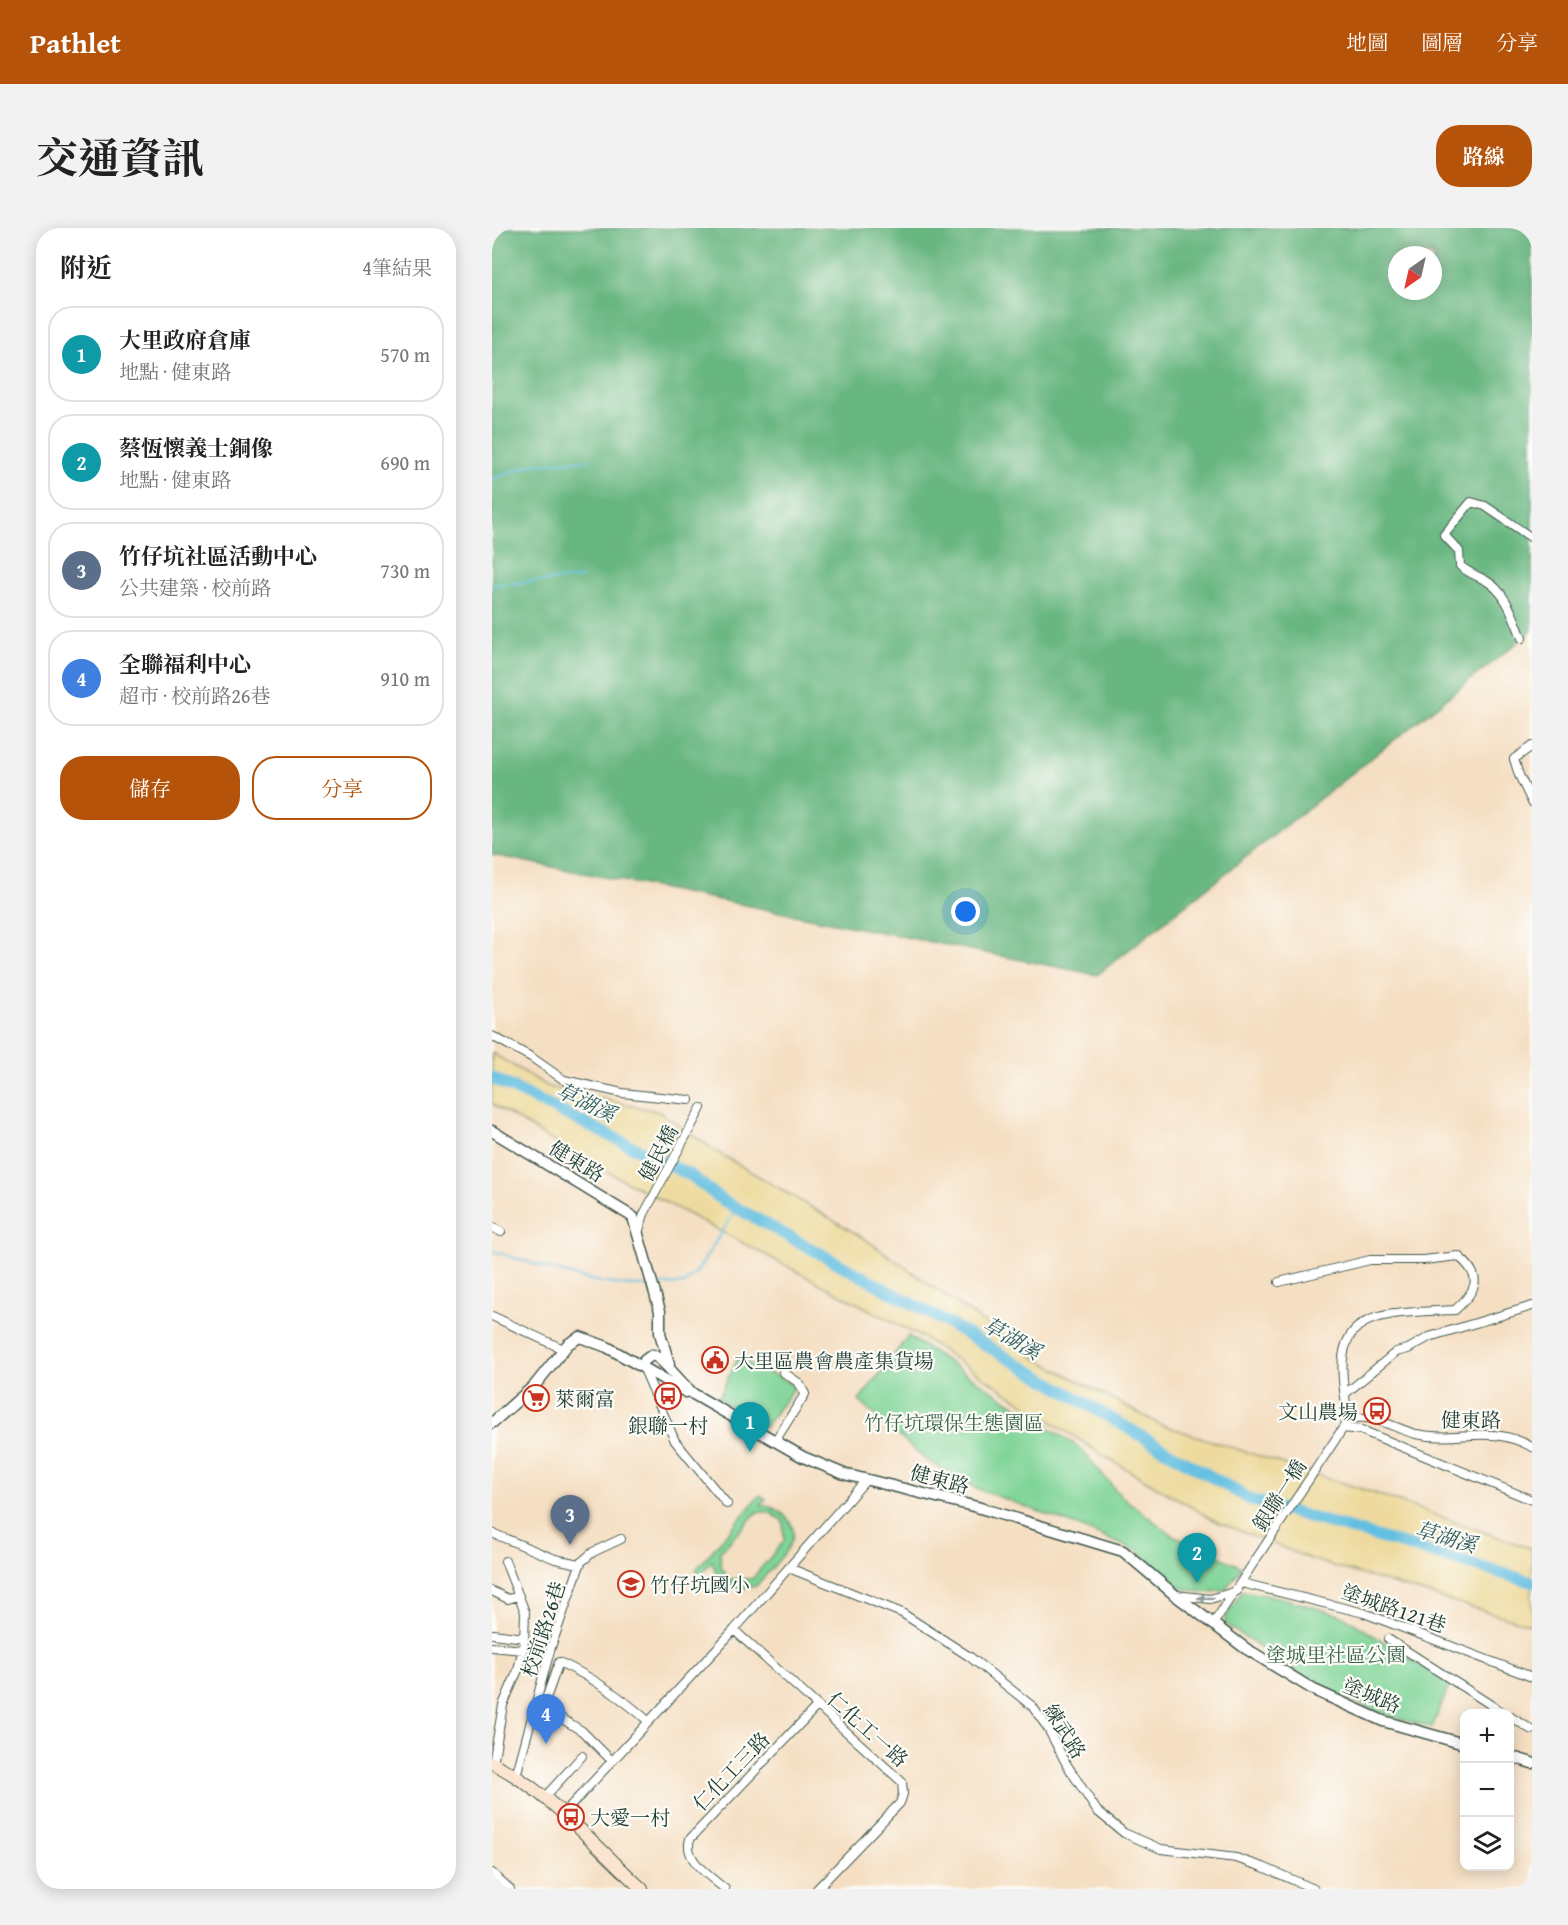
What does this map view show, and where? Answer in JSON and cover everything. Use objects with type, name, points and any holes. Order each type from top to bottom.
[{"type":"main road","points":[[493,1764],[516,1776],[543,1798],[642,1889]]},
{"type":"street","points":[[1522,639],[1508,603],[1486,580],[1472,576],[1460,566],[1459,551],[1444,535],[1471,502],[1485,506],[1532,538]]},
{"type":"street","points":[[1532,746],[1514,759],[1532,802]]},
{"type":"street","points":[[492,1036],[531,1057],[564,1080],[622,1093],[689,1100]]},
{"type":"street","name":"健民橋","points":[[639,1230],[644,1214],[701,1108]]},
{"type":"street","name":"健東路","points":[[492,1131],[633,1217],[639,1230],[660,1311],[660,1333],[672,1373]]},
{"type":"street","points":[[1279,1282],[1370,1260],[1424,1260],[1458,1257],[1472,1268],[1475,1280],[1473,1287],[1455,1310],[1381,1316],[1357,1325],[1348,1336],[1342,1357],[1349,1419],[1343,1428],[1361,1430],[1532,1500]]},
{"type":"street","points":[[1345,1394],[1396,1352],[1408,1349],[1428,1338],[1532,1306]]},
{"type":"street","points":[[492,1316],[563,1349]]},
{"type":"street","points":[[643,1364],[660,1333]]},
{"type":"street","points":[[492,1423],[535,1385],[575,1337],[583,1337],[643,1364],[675,1441],[727,1504]]},
{"type":"street","name":"健東路","points":[[695,1395],[674,1387],[643,1364],[656,1355],[681,1385],[695,1395],[814,1463],[865,1481],[921,1492],[1117,1548],[1213,1624]]},
{"type":"street","points":[[775,1442],[805,1394],[799,1383],[783,1372]]},
{"type":"street","name":"健東路","points":[[1349,1419],[1358,1417],[1378,1420],[1412,1433],[1441,1438],[1491,1433],[1510,1437],[1532,1447]]},
{"type":"street","name":"銀聯一橋","points":[[1241,1584],[1343,1428]]},
{"type":"street","points":[[562,1815],[734,1630],[865,1481]]},
{"type":"street","points":[[492,1533],[555,1559],[574,1564],[581,1562],[598,1549],[621,1539]]},
{"type":"street","points":[[493,1764],[495,1729],[523,1650],[524,1638],[525,1612],[505,1561]]},
{"type":"street","name":"校前路26巷","points":[[516,1776],[551,1647],[581,1562]]},
{"type":"street","name":"練武路","points":[[789,1568],[902,1613],[970,1657],[1032,1706],[1097,1811],[1124,1833],[1161,1848],[1236,1858],[1314,1889]]},
{"type":"street","points":[[1174,1595],[1210,1599],[1241,1584]]},
{"type":"street","points":[[1213,1624],[1241,1584]]},
{"type":"street","name":"塗城路121巷","points":[[1241,1584],[1356,1611],[1532,1677]]},
{"type":"street","points":[[492,1590],[508,1599],[519,1596]]},
{"type":"street","name":"塗城路","points":[[1213,1624],[1269,1664],[1322,1694],[1383,1720],[1460,1743]]},
{"type":"street","name":"仁化工一路","points":[[734,1630],[902,1782],[903,1791],[900,1803],[817,1889]]},
{"type":"street","points":[[494,1634],[524,1638]]},
{"type":"street","points":[[1388,1639],[1499,1709]]},
{"type":"street","points":[[492,1647],[523,1650]]},
{"type":"street","points":[[612,1761],[582,1731],[543,1707],[559,1662],[582,1672],[629,1704],[648,1721]]},
{"type":"street","name":"仁化工三路","points":[[725,1889],[691,1858],[688,1848],[690,1839],[817,1706]]},
{"type":"street","points":[[1514,1718],[1531,1726]]},
{"type":"street","points":[[543,1798],[582,1756]]},
{"type":"street","points":[[1514,1758],[1532,1763]]},
{"type":"street","points":[[492,1873],[510,1889]]},
{"type":"green space","points":[[492,228],[1532,228],[1532,631],[1097,975],[492,855]]},
{"type":"green space","name":"竹仔坑環保生態園區","points":[[908,1336],[1079,1447],[1120,1495],[1172,1535],[1242,1567],[1225,1590],[1205,1593],[1179,1587],[1135,1550],[973,1487],[925,1459],[859,1401]]},
{"type":"green space","points":[[738,1359],[781,1378],[795,1387],[765,1427],[718,1398]]},
{"type":"green space","points":[[760,1495],[766,1499],[761,1505],[775,1509],[790,1523],[793,1537],[787,1550],[756,1586],[741,1588],[728,1584],[718,1575],[712,1561],[701,1574],[696,1570]],"holes":[[[757,1512],[769,1512],[783,1521],[784,1541],[752,1579],[730,1579],[721,1567],[720,1552]]]},
{"type":"green space","name":"塗城里社區公園","points":[[1242,1591],[1282,1598],[1343,1616],[1450,1684],[1432,1727],[1389,1716],[1319,1687],[1225,1624],[1225,1619]]},
{"type":"sand","points":[[492,1053],[549,1087],[660,1112],[717,1152],[862,1237],[1032,1356],[1159,1424],[1371,1492],[1532,1549],[1532,1625],[1316,1561],[1215,1521],[1104,1456],[925,1339],[574,1154],[492,1104]]},
{"type":"waterway","points":[[492,479],[533,464],[589,460]]},
{"type":"waterway","points":[[492,585],[583,578]]},
{"type":"waterway","name":"草湖溪","points":[[492,1078],[690,1175],[722,1200],[953,1326],[1251,1500],[1532,1582]]},
{"type":"waterway","points":[[655,1285],[684,1284],[698,1270],[737,1208]]},
{"type":"waterway","points":[[492,1251],[589,1280],[629,1286],[649,1286]]},
{"type":"place","name":"大里區農會農產集貨場","points":[[715,1360]]},
{"type":"place","name":"銀聯一村","points":[[668,1396]]},
{"type":"place","name":"萊爾富","points":[[536,1398]]},
{"type":"place","name":"文山農場","points":[[1377,1411]]},
{"type":"place","name":"大里政府倉庫","points":[[750,1452]]},
{"type":"place","name":"竹仔坑社區活動中心","points":[[570,1545]]},
{"type":"place","name":"蔡恆懷義士銅像","points":[[1197,1583]]},
{"type":"place","name":"竹仔坑國小","points":[[631,1584]]},
{"type":"place","name":"全聯福利中心","points":[[546,1744]]},
{"type":"place","name":"大愛一村","points":[[571,1817]]}]
